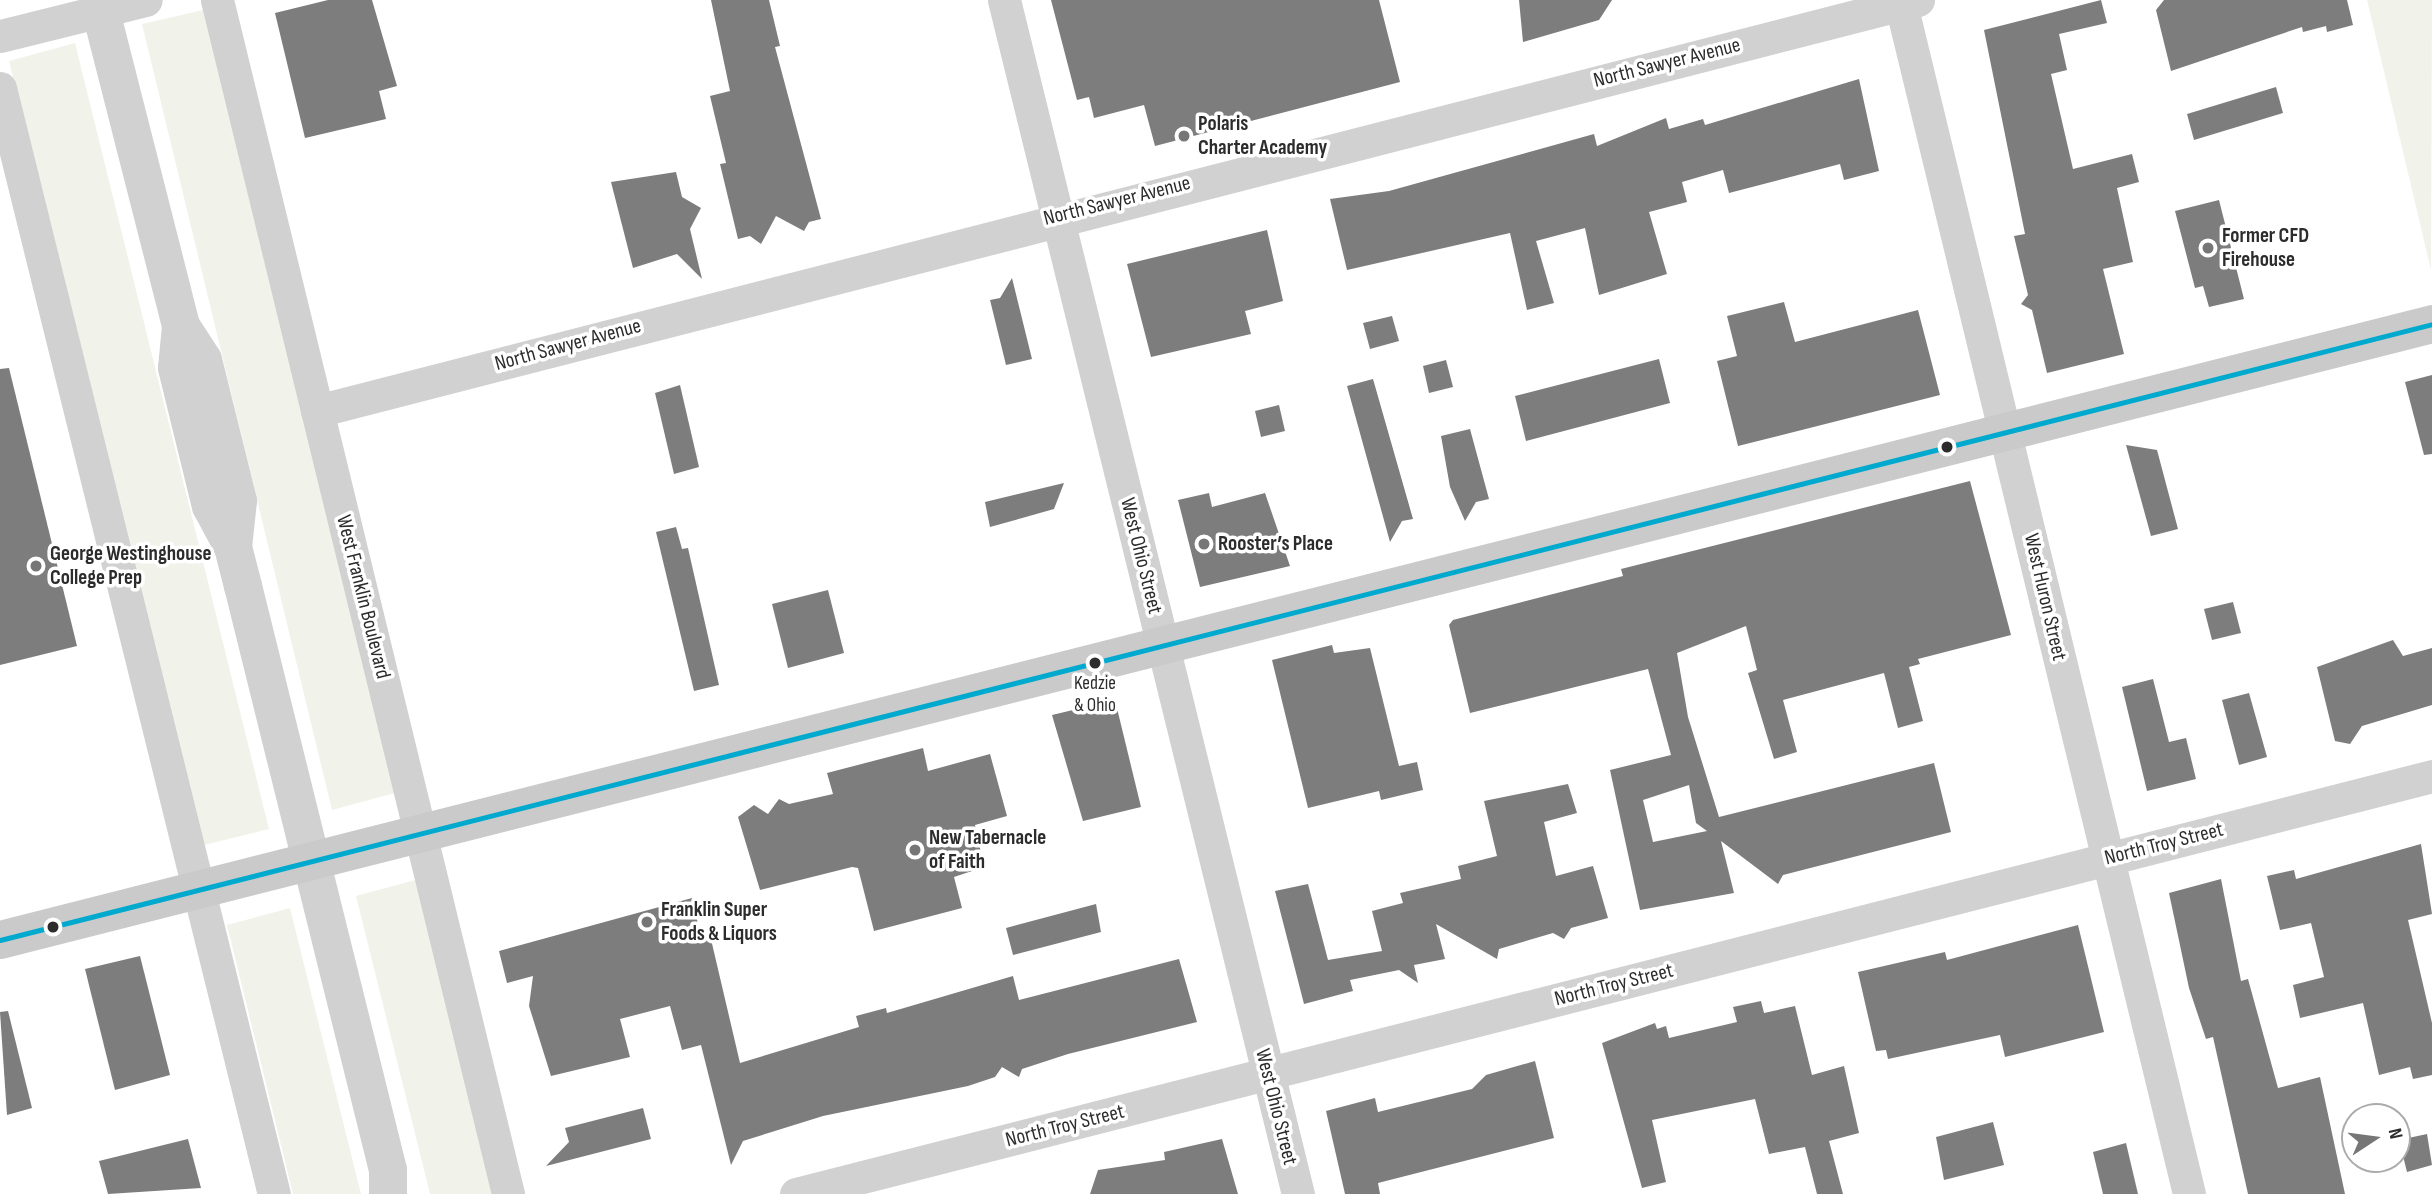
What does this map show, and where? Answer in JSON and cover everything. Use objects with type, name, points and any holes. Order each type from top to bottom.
[{"type":"main road","points":[[0,940],[2432,324]]},
{"type":"street","points":[[0,36],[100,6],[146,0]]},
{"type":"street","name":"West Franklin Boulevard","points":[[217,0],[508,1194]]},
{"type":"street","name":"West Ohio Street","points":[[1004,0],[1298,1194]]},
{"type":"street","name":"North Sawyer Avenue","points":[[317,411],[1057,216],[1906,2]]},
{"type":"street","name":"West Huron Street","points":[[1906,2],[2189,1194]]},
{"type":"street","points":[[100,6],[181,326],[203,360],[238,501],[233,547],[393,1186]]},
{"type":"street","points":[[0,88],[274,1194]]},
{"type":"street","name":"North Troy Street","points":[[796,1194],[2432,776]]},
{"type":"shaded area","points":[[2367,0],[2432,0],[2431,270]]},
{"type":"shaded area","points":[[203,10],[395,793],[332,810],[142,24]]},
{"type":"shaded area","points":[[75,43],[269,829],[204,845],[9,61]]},
{"type":"shaded area","points":[[419,879],[496,1194],[430,1194],[356,896]]},
{"type":"shaded area","points":[[290,908],[361,1194],[293,1194],[227,925]]},
{"type":"building","points":[[328,0],[372,0],[397,86],[379,91],[386,119],[305,138],[275,13]]},
{"type":"building","points":[[711,0],[769,0],[780,46],[775,47],[821,219],[809,222],[804,231],[776,216],[761,244],[750,236],[738,239],[720,164],[726,163],[710,96],[730,91]]},
{"type":"building","points":[[1051,0],[1379,0],[1400,82],[1155,146],[1144,105],[1094,118],[1089,97],[1077,100]]},
{"type":"building","points":[[1519,0],[1612,0],[1599,20],[1523,42]]},
{"type":"building","points":[[2101,0],[2107,23],[2059,34],[2067,70],[2051,74],[2073,169],[2132,154],[2139,182],[2117,188],[2133,262],[2103,269],[2124,354],[2047,373],[2032,310],[2021,304],[2028,295],[2014,236],[2025,234],[1984,30]]},
{"type":"building","points":[[2164,0],[2347,0],[2353,25],[2327,32],[2326,26],[2303,32],[2302,27],[2171,71],[2156,10]]},
{"type":"building","points":[[1859,79],[1879,171],[1844,180],[1840,164],[1729,193],[1723,170],[1682,182],[1687,202],[1649,212],[1667,274],[1599,295],[1585,228],[1536,241],[1554,303],[1527,310],[1510,233],[1347,270],[1330,199],[1389,191],[1594,134],[1597,146],[1666,118],[1669,129],[1703,119],[1705,125]]},
{"type":"building","points":[[2276,87],[2283,113],[2194,140],[2187,114]]},
{"type":"building","points":[[676,172],[682,197],[701,208],[690,229],[702,279],[677,254],[633,268],[611,182]]},
{"type":"building","name":"Former CFD Firehouse","points":[[2219,200],[2244,299],[2209,307],[2203,286],[2195,288],[2175,211]]},
{"type":"building","points":[[1267,230],[1283,301],[1245,311],[1251,334],[1151,357],[1127,264]]},
{"type":"building","points":[[1012,278],[1032,359],[1006,365],[990,300],[1000,298]]},
{"type":"building","points":[[1784,302],[1795,342],[1918,310],[1940,395],[1738,446],[1717,361],[1737,356],[1727,316]]},
{"type":"building","points":[[1392,316],[1399,341],[1370,349],[1363,323]]},
{"type":"building","points":[[1659,359],[1670,403],[1526,441],[1515,396]]},
{"type":"building","points":[[1446,360],[1453,387],[1429,393],[1423,366]]},
{"type":"building","points":[[9,368],[77,646],[0,665],[0,369]]},
{"type":"building","points":[[2432,375],[2432,454],[2424,455],[2405,382]]},
{"type":"building","points":[[1373,379],[1413,519],[1402,521],[1390,542],[1347,386]]},
{"type":"building","points":[[680,385],[699,467],[674,474],[655,393]]},
{"type":"building","points":[[1279,405],[1285,431],[1261,437],[1255,411]]},
{"type":"building","points":[[1470,429],[1489,499],[1476,502],[1465,521],[1450,487],[1441,436]]},
{"type":"building","points":[[2126,445],[2157,450],[2178,529],[2151,536]]},
{"type":"building","points":[[1970,481],[2011,635],[1918,659],[1920,664],[1909,667],[1923,721],[1898,728],[1884,673],[1783,700],[1797,752],[1774,759],[1748,673],[1757,670],[1746,626],[1677,653],[1688,717],[1719,817],[1934,763],[1951,832],[1783,875],[1778,884],[1721,841],[1734,893],[1640,910],[1610,770],[1671,755],[1648,669],[1470,713],[1449,625],[1453,620],[1623,576],[1621,569]],"holes":[[[1689,785],[1696,823],[1707,831],[1653,842],[1643,800]]]},
{"type":"building","points":[[1064,483],[1054,509],[990,527],[985,502]]},
{"type":"building","points":[[1209,493],[1212,507],[1265,493],[1290,566],[1200,587],[1178,500]]},
{"type":"building","points":[[676,527],[682,549],[688,548],[719,685],[694,691],[656,532]]},
{"type":"building","points":[[828,590],[844,653],[788,668],[772,604]]},
{"type":"building","points":[[2233,602],[2241,633],[2212,640],[2204,609]]},
{"type":"building","points":[[2393,640],[2403,656],[2432,648],[2432,705],[2362,726],[2350,744],[2335,741],[2317,667]]},
{"type":"building","points":[[1332,645],[1334,653],[1370,648],[1399,766],[1417,762],[1423,790],[1381,800],[1379,791],[1308,808],[1272,660]]},
{"type":"building","points":[[2153,679],[2169,742],[2186,738],[2196,779],[2147,791],[2122,687]]},
{"type":"building","points":[[2249,693],[2267,757],[2239,765],[2222,700]]},
{"type":"building","points":[[1115,700],[1141,807],[1083,821],[1052,715]]},
{"type":"building","points":[[923,748],[928,771],[990,754],[1007,816],[975,825],[984,867],[954,877],[962,908],[874,931],[858,868],[852,867],[760,890],[738,817],[754,805],[768,814],[779,799],[789,804],[833,794],[827,773]]},
{"type":"building","points":[[1568,784],[1577,813],[1544,822],[1556,876],[1593,866],[1608,918],[1571,928],[1564,939],[1553,933],[1499,949],[1497,959],[1436,924],[1445,959],[1414,965],[1418,983],[1399,970],[1350,980],[1353,991],[1304,1004],[1275,891],[1308,884],[1328,960],[1382,951],[1372,911],[1403,903],[1400,893],[1461,879],[1458,866],[1497,856],[1484,801]]},
{"type":"building","points":[[2421,844],[2432,914],[2408,920],[2432,1023],[2432,1075],[2413,1079],[2410,1067],[2379,1075],[2363,1003],[2300,1018],[2293,985],[2324,977],[2311,923],[2280,930],[2267,876],[2294,870],[2296,879]]},
{"type":"building","points":[[2221,879],[2241,981],[2248,979],[2278,1088],[2320,1077],[2345,1194],[2248,1194],[2213,1037],[2206,1039],[2189,988],[2169,893]]},
{"type":"building","points":[[692,898],[701,937],[710,935],[740,1063],[859,1027],[856,1016],[886,1008],[887,1013],[1013,976],[1019,1000],[1179,959],[1197,1022],[1068,1054],[1022,1069],[1019,1077],[1002,1067],[995,1077],[968,1086],[823,1116],[743,1141],[731,1165],[701,1045],[682,1050],[670,1006],[620,1019],[630,1057],[551,1076],[529,1006],[533,976],[507,983],[499,951]]},
{"type":"building","points":[[1096,904],[1101,932],[1013,955],[1006,928]]},
{"type":"building","points":[[2078,925],[2104,1032],[2005,1057],[2000,1035],[1888,1059],[1886,1050],[1876,1051],[1858,972],[1945,952],[1947,960]]},
{"type":"building","points":[[140,956],[170,1075],[115,1090],[85,969]]},
{"type":"building","points":[[1761,1001],[1764,1013],[1795,1006],[1812,1075],[1844,1066],[1859,1133],[1829,1141],[1843,1194],[1817,1194],[1805,1147],[1769,1154],[1755,1099],[1652,1120],[1666,1182],[1642,1188],[1602,1043],[1655,1023],[1657,1029],[1666,1026],[1669,1038],[1737,1022],[1733,1007]]},
{"type":"building","points":[[8,1011],[32,1108],[7,1115],[0,1012]]},
{"type":"building","points":[[1535,1061],[1554,1138],[1378,1183],[1380,1194],[1345,1194],[1326,1111],[1375,1098],[1378,1112],[1472,1089],[1486,1075]]},
{"type":"building","points":[[643,1108],[651,1139],[546,1166],[569,1142],[565,1128]]},
{"type":"building","points":[[1993,1122],[2004,1165],[1944,1180],[1936,1137]]},
{"type":"building","points":[[2427,1134],[2432,1165],[2411,1171],[2411,1137]]},
{"type":"building","points":[[188,1139],[201,1188],[108,1194],[99,1161]]},
{"type":"building","points":[[1222,1139],[1238,1194],[1090,1194],[1098,1170],[1165,1160],[1164,1152]]},
{"type":"building","points":[[2126,1143],[2138,1194],[2103,1194],[2093,1152]]},
{"type":"transit line","points":[[0,940],[2432,324]]},
{"type":"place","name":"Polaris Charter Academy","points":[[1184,136]]},
{"type":"place","name":"Former CFD Firehouse","points":[[2208,248]]},
{"type":"place","name":"Rooster’s Place","points":[[1204,544]]},
{"type":"place","name":"George Westinghouse College Prep","points":[[36,566]]},
{"type":"place","name":"Kedzie & Ohio","points":[[1095,663]]},
{"type":"place","name":"New Tabernacle of Faith","points":[[915,850]]},
{"type":"place","name":"Franklin Super Foods & Liquors","points":[[647,922]]}]
